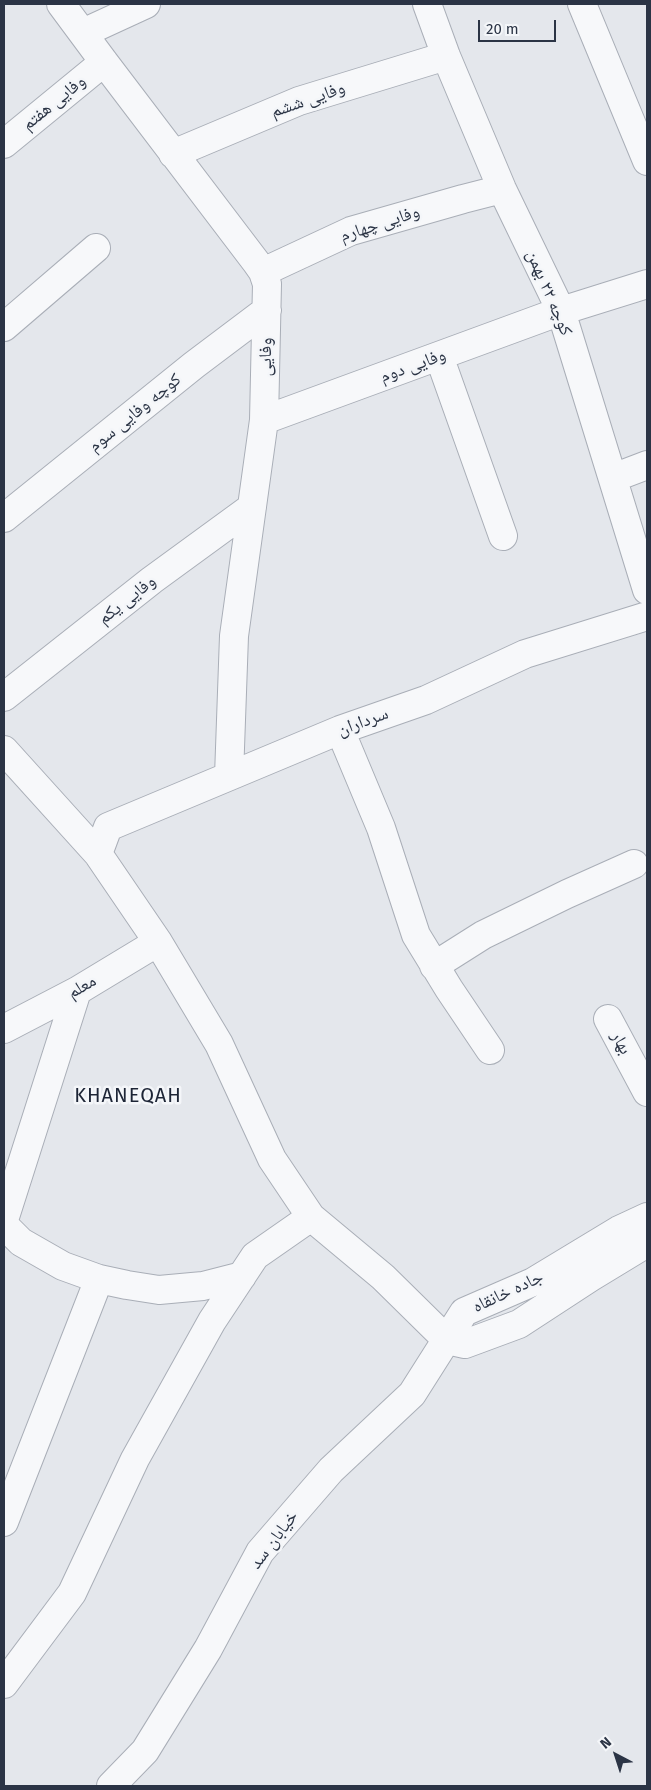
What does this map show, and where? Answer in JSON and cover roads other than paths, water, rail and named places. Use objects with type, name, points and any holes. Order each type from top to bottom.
[{"type":"street","name":"وفایی","points":[[61,4],[263,272],[267,284],[264,420],[234,636],[229,776]]},
{"type":"street","points":[[82,33],[146,4]]},
{"type":"street","name":"کوچه ۲۲ بهمن","points":[[427,4],[446,56],[502,189],[561,312],[647,590]]},
{"type":"street","points":[[582,4],[647,162]]},
{"type":"street","name":"وفایی ششم","points":[[174,154],[299,101],[446,56]]},
{"type":"street","name":"وفایی هفتم","points":[[4,144],[104,62]]},
{"type":"street","name":"وفایی چهارم","points":[[263,272],[351,231],[502,189]]},
{"type":"street","points":[[4,327],[96,248]]},
{"type":"street","name":"وفایی دوم","points":[[264,420],[561,312],[647,284]]},
{"type":"street","name":"کوچه وفایی سوم","points":[[4,518],[194,365],[267,310]]},
{"type":"street","points":[[439,356],[503,536]]},
{"type":"street","points":[[613,478],[647,465]]},
{"type":"street","name":"وفایی یکم","points":[[4,697],[152,580],[252,507]]},
{"type":"street","name":"سرداران","points":[[98,854],[108,827],[340,730],[426,700],[525,654],[647,616]]},
{"type":"street","points":[[340,730],[381,828],[416,935],[434,966],[490,1050]]},
{"type":"street","points":[[4,750],[98,854],[158,942],[219,1044],[272,1159],[311,1217],[383,1277],[447,1340]]},
{"type":"street","points":[[434,966],[483,936],[567,894],[634,864]]},
{"type":"street","name":"معلم","points":[[4,1029],[77,991],[158,942]]},
{"type":"street","points":[[4,1220],[77,991]]},
{"type":"street","name":"بهار","points":[[608,1019],[647,1092]]},
{"type":"street","points":[[4,1684],[72,1593],[135,1460],[212,1321],[255,1256],[311,1217]]},
{"type":"street","name":"جاده خانقاه","points":[[647,1217],[619,1230],[533,1282],[464,1312],[447,1340],[465,1344],[519,1324],[647,1243]]},
{"type":"street","points":[[4,1225],[21,1242],[63,1266],[99,1279],[159,1290],[203,1286],[242,1276]]},
{"type":"street","points":[[4,1522],[99,1279]]},
{"type":"street","name":"خیابان سد","points":[[111,1786],[145,1751],[208,1649],[260,1552],[331,1470],[412,1394],[447,1340]]},
{"type":"district","name":"KHANEQAH","points":[[128,1096]]}]
